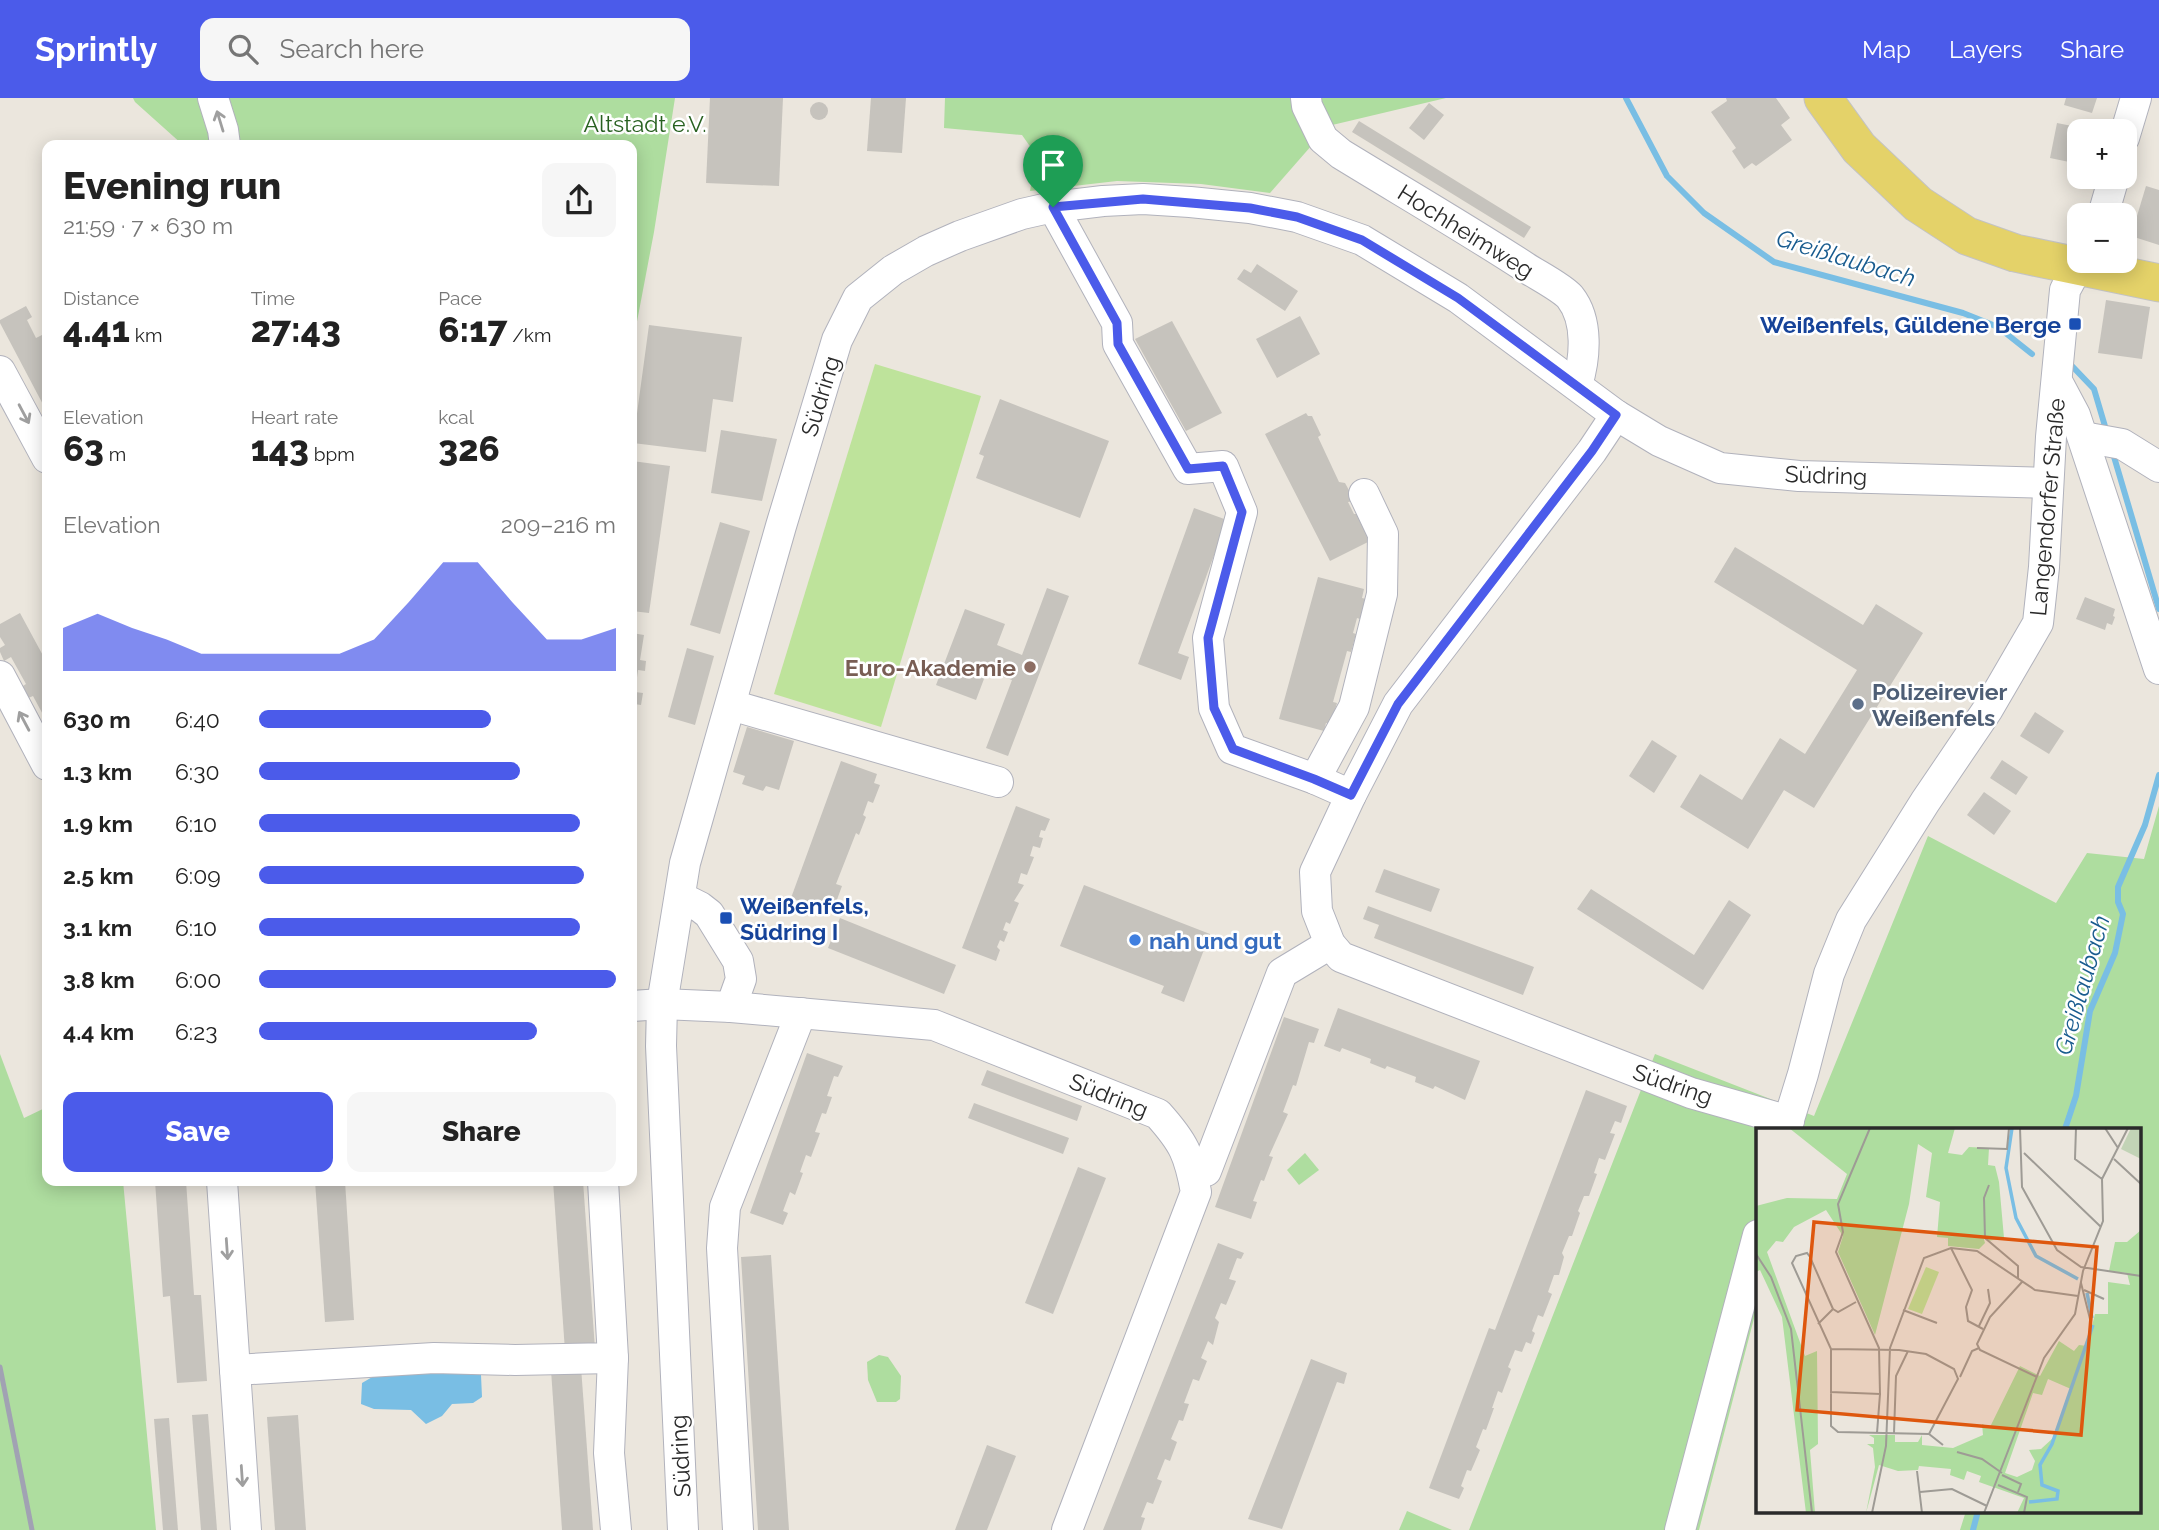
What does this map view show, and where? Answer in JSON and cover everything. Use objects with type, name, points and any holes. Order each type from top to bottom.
[{"type":"main road","points":[[1823,98],[1859,148],[1918,204],[1936,217],[1981,242],[2015,253],[2067,262]]},
{"type":"main road","points":[[2117,273],[2159,283]]},
{"type":"street","points":[[213,98],[224,140]]},
{"type":"street","name":"Hochheimweg","points":[[1306,98],[1307,106],[1324,139],[1341,154],[1501,251],[1569,296],[1579,314],[1584,347],[1583,367],[1577,386]]},
{"type":"street","points":[[2130,119],[2136,98]]},
{"type":"street","name":"Südring","points":[[683,1530],[662,1079],[662,1004],[685,863],[837,340],[858,298],[893,270],[926,251],[1006,219],[1053,207],[1143,199],[1250,208],[1297,217],[1362,240],[1458,298],[1616,415],[1659,441],[1720,468],[1799,475],[2048,483]]},
{"type":"street","points":[[1053,207],[1117,323],[1118,344],[1188,469],[1223,466],[1242,512],[1208,638],[1214,708],[1233,749],[1351,795]]},
{"type":"street","name":"Langendorfer Straße","points":[[1787,1125],[1804,1074],[1829,974],[1851,920],[1925,802],[1988,709],[2038,623],[2065,290],[2074,273]]},
{"type":"street","points":[[0,371],[42,449]]},
{"type":"street","points":[[2058,383],[2083,437],[2159,669]]},
{"type":"street","points":[[1206,1171],[1282,973],[1330,944],[1317,911],[1315,872],[1398,704],[1592,451],[1616,415]]},
{"type":"street","points":[[2083,437],[2122,444],[2159,467]]},
{"type":"street","points":[[1314,779],[1354,707],[1382,594],[1383,534],[1363,494]]},
{"type":"street","points":[[0,676],[42,756]]},
{"type":"street","points":[[731,705],[998,782]]},
{"type":"street","points":[[680,897],[709,914],[738,961],[741,979],[731,1007]]},
{"type":"street","name":"Südring","points":[[1330,944],[1341,957],[1691,1093],[1787,1125]]},
{"type":"street","name":"Südring","points":[[637,1006],[731,1007],[934,1025],[1157,1114],[1178,1137],[1191,1164],[1196,1192],[1067,1530]]},
{"type":"street","points":[[738,1530],[722,1248],[725,1207],[801,1013]]},
{"type":"street","points":[[222,1186],[246,1530]]},
{"type":"street","points":[[603,1186],[613,1358],[609,1453],[616,1530]]},
{"type":"street","points":[[1680,1530],[1756,1244]]},
{"type":"street","points":[[235,1370],[434,1358],[613,1358]]},
{"type":"green space","name":"Altstadt e.V.","points":[[133,98],[675,98],[637,322],[637,140],[177,140]]},
{"type":"green space","points":[[945,98],[1291,98],[1312,145],[1270,193],[1201,184],[1117,181],[1030,191],[1036,155],[1022,135],[944,128]]},
{"type":"green space","points":[[1317,98],[1446,98],[1328,126]]},
{"type":"green space","points":[[875,364],[981,396],[881,727],[774,694]]},
{"type":"green space","points":[[2159,806],[2159,1530],[1960,1530],[1966,1512],[2142,1512],[2142,1128],[1756,1128],[1756,1311],[1699,1530],[1469,1530],[1655,1054],[1814,1116],[1928,836],[2056,903],[2087,853],[2144,859]]},
{"type":"green space","points":[[0,1054],[24,1118],[42,1109],[42,1186],[123,1186],[156,1530],[0,1530]]},
{"type":"green space","points":[[1305,1153],[1319,1170],[1299,1185],[1287,1170]]},
{"type":"green space","points":[[879,1355],[888,1357],[901,1376],[900,1399],[896,1402],[877,1402],[868,1380],[867,1362]]},
{"type":"green space","points":[[1407,1511],[1452,1530],[1399,1530]]},
{"type":"water","points":[[412,1372],[468,1372],[481,1375],[482,1397],[473,1403],[452,1404],[442,1416],[426,1424],[411,1410],[374,1409],[361,1404],[362,1383],[374,1376]]},
{"type":"building","points":[[710,98],[783,98],[779,186],[706,183]]},
{"type":"building","points":[[871,98],[906,98],[902,153],[867,151]]},
{"type":"building","points":[[1726,98],[1776,98],[1790,118],[1781,125],[1792,140],[1756,166],[1752,163],[1744,169],[1732,151],[1736,148],[1711,112],[1727,101]]},
{"type":"building","points":[[2066,98],[2097,98],[2092,113],[2064,105]]},
{"type":"building","points":[[819,102],[825,105],[828,111],[825,117],[819,120],[813,117],[810,111],[813,105]]},
{"type":"building","points":[[1429,103],[1444,115],[1424,140],[1409,128]]},
{"type":"building","points":[[1359,121],[1531,227],[1524,238],[1352,132]]},
{"type":"building","points":[[2057,123],[2067,125],[2067,162],[2050,158]]},
{"type":"building","points":[[2146,186],[2159,190],[2159,245],[2137,238],[2137,216]]},
{"type":"building","points":[[1257,264],[1298,291],[1285,311],[1237,279],[1244,269],[1251,273]]},
{"type":"building","points":[[2106,300],[2150,307],[2142,359],[2098,353]]},
{"type":"building","points":[[26,306],[32,317],[27,320],[36,338],[42,335],[42,403],[0,323],[0,320]]},
{"type":"building","points":[[1300,316],[1320,354],[1277,378],[1256,339]]},
{"type":"building","points":[[1172,321],[1222,413],[1186,431],[1135,339]]},
{"type":"building","points":[[649,325],[742,337],[733,402],[713,399],[706,452],[637,443],[637,414]]},
{"type":"building","points":[[1000,399],[1109,441],[1080,518],[976,478],[984,456],[979,454]]},
{"type":"building","points":[[1306,413],[1312,416],[1321,435],[1318,437],[1339,482],[1345,483],[1355,501],[1348,502],[1354,514],[1360,514],[1370,532],[1366,534],[1370,541],[1330,561],[1265,434]]},
{"type":"building","points":[[721,430],[777,439],[762,501],[711,493]]},
{"type":"building","points":[[637,462],[670,466],[649,613],[637,612]]},
{"type":"building","points":[[1194,508],[1227,520],[1178,653],[1189,657],[1181,680],[1138,664]]},
{"type":"building","points":[[720,522],[750,531],[720,634],[690,625]]},
{"type":"building","name":"Polizeirevier Weißenfels","points":[[1735,547],[1863,625],[1876,604],[1923,633],[1814,808],[1784,790],[1748,849],[1680,807],[1700,774],[1742,800],[1780,738],[1805,754],[1857,670],[1714,582]]},
{"type":"building","points":[[1318,577],[1364,589],[1362,598],[1366,599],[1360,619],[1357,618],[1351,652],[1347,651],[1333,702],[1337,703],[1331,724],[1326,723],[1324,731],[1279,719]]},
{"type":"building","points":[[1047,588],[1069,596],[1008,756],[986,748],[1012,680],[987,671],[976,700],[936,685],[965,609],[1005,624],[997,645],[1022,655]]},
{"type":"building","points":[[2085,597],[2115,609],[2112,625],[2107,623],[2105,630],[2076,619]]},
{"type":"building","points":[[20,613],[42,654],[42,713],[33,696],[26,699],[20,688],[26,684],[11,657],[4,661],[0,652],[0,648],[5,645],[0,637],[0,624]]},
{"type":"building","points":[[637,634],[644,635],[640,660],[646,661],[645,671],[638,670],[637,677]]},
{"type":"building","points":[[687,648],[714,656],[695,725],[668,717]]},
{"type":"building","points":[[637,692],[643,693],[641,705],[637,704]]},
{"type":"building","points":[[2035,712],[2064,731],[2049,754],[2020,736]]},
{"type":"building","points":[[747,727],[794,741],[779,790],[766,786],[763,791],[742,784],[745,776],[733,772]]},
{"type":"building","points":[[1652,740],[1677,756],[1654,793],[1629,776]]},
{"type":"building","points":[[2002,760],[2028,777],[2016,795],[1990,778]]},
{"type":"building","points":[[841,761],[877,774],[874,783],[880,785],[873,803],[868,801],[863,815],[866,817],[859,835],[856,833],[836,884],[842,886],[835,905],[830,904],[827,911],[791,898]]},
{"type":"building","points":[[1984,792],[2011,811],[1994,835],[1967,815]]},
{"type":"building","points":[[1016,806],[1050,819],[1045,831],[1041,830],[1039,837],[1043,838],[1040,848],[1033,846],[1030,856],[1034,857],[1027,875],[1021,873],[1018,883],[1024,885],[1014,901],[1019,903],[1010,924],[1006,922],[1003,930],[1008,932],[1004,942],[1000,940],[997,947],[1000,950],[996,961],[962,948]]},
{"type":"building","points":[[1384,869],[1440,889],[1431,912],[1375,892]]},
{"type":"building","name":"nah und gut","points":[[1084,885],[1210,934],[1184,1002],[1161,993],[1164,986],[1060,946]]},
{"type":"building","points":[[1591,889],[1694,955],[1729,900],[1751,915],[1703,990],[1577,909]]},
{"type":"building","points":[[1368,906],[1534,967],[1523,995],[1374,938],[1379,925],[1363,919]]},
{"type":"building","points":[[840,918],[956,965],[944,994],[828,948]]},
{"type":"building","points":[[1338,1008],[1480,1061],[1465,1100],[1435,1086],[1433,1089],[1415,1082],[1416,1077],[1370,1063],[1371,1059],[1342,1048],[1340,1052],[1324,1046]]},
{"type":"building","points":[[1284,1017],[1319,1029],[1314,1043],[1309,1042],[1296,1086],[1293,1085],[1283,1112],[1288,1114],[1269,1156],[1273,1157],[1264,1181],[1261,1180],[1253,1201],[1257,1202],[1251,1219],[1215,1207]]},
{"type":"building","points":[[807,1053],[843,1066],[838,1077],[834,1076],[827,1096],[832,1097],[815,1132],[820,1133],[811,1157],[806,1155],[795,1195],[790,1192],[783,1211],[788,1213],[783,1225],[750,1213]]},
{"type":"building","points":[[987,1070],[1082,1106],[1077,1121],[981,1085]]},
{"type":"building","points":[[1586,1090],[1627,1106],[1621,1123],[1615,1121],[1610,1133],[1615,1134],[1605,1160],[1599,1158],[1594,1173],[1597,1174],[1589,1196],[1584,1196],[1578,1211],[1580,1213],[1572,1236],[1569,1236],[1562,1253],[1564,1257],[1559,1275],[1554,1275],[1548,1292],[1552,1294],[1543,1317],[1538,1315],[1531,1344],[1526,1342],[1522,1352],[1515,1350],[1502,1393],[1498,1391],[1486,1430],[1483,1429],[1476,1447],[1480,1450],[1471,1471],[1467,1470],[1459,1499],[1429,1488],[1489,1328],[1495,1330]]},
{"type":"building","points":[[974,1103],[1069,1138],[1063,1154],[968,1118]]},
{"type":"building","points":[[1078,1167],[1106,1178],[1053,1314],[1025,1303]]},
{"type":"building","points":[[155,1186],[186,1186],[194,1295],[201,1295],[207,1381],[177,1383],[170,1296],[163,1297]]},
{"type":"building","points":[[315,1186],[345,1186],[354,1320],[325,1322]]},
{"type":"building","points":[[553,1186],[583,1186],[595,1349],[565,1351]]},
{"type":"building","points":[[1218,1243],[1244,1253],[1241,1259],[1237,1258],[1229,1279],[1236,1281],[1226,1305],[1221,1303],[1215,1318],[1219,1322],[1213,1345],[1208,1341],[1201,1358],[1207,1361],[1199,1381],[1193,1379],[1184,1403],[1189,1404],[1183,1421],[1179,1420],[1171,1439],[1177,1442],[1170,1461],[1165,1459],[1157,1479],[1162,1481],[1153,1504],[1147,1502],[1141,1517],[1145,1518],[1141,1530],[1103,1530]]},
{"type":"building","points":[[771,1255],[789,1530],[758,1530],[741,1257]]},
{"type":"building","points":[[1311,1359],[1347,1373],[1344,1384],[1337,1382],[1282,1529],[1248,1519]]},
{"type":"building","points":[[581,1367],[593,1530],[562,1530],[551,1370]]},
{"type":"building","points":[[208,1414],[217,1530],[201,1530],[192,1415]]},
{"type":"building","points":[[298,1415],[306,1530],[275,1530],[267,1417]]},
{"type":"building","points":[[169,1418],[178,1530],[163,1530],[154,1419]]},
{"type":"building","points":[[987,1445],[1016,1456],[987,1530],[955,1530]]},
{"type":"waterway","name":"Greißlaubach","points":[[1626,98],[1667,176],[1704,213],[1774,262],[1963,313],[1998,327],[2032,354]]},
{"type":"waterway","name":"Greißlaubach","points":[[2072,366],[2094,389],[2107,433]]},
{"type":"waterway","name":"Greißlaubach","points":[[2112,450],[2159,609]]},
{"type":"waterway","name":"Greißlaubach","points":[[2065,1128],[2076,1096],[2090,1011],[2115,953],[2123,914],[2118,902],[2118,887],[2145,825],[2159,775]]},
{"type":"waterway","name":"Greißlaubach","points":[[1973,1530],[1978,1512]]},
{"type":"railway","points":[[0,1367],[32,1530]]},
{"type":"place","name":"Weißenfels, Güldene Berge","points":[[2075,324]]},
{"type":"place","name":"Euro-Akademie","points":[[1030,667]]},
{"type":"place","name":"Polizeirevier Weißenfels","points":[[1858,704]]},
{"type":"place","name":"Weißenfels, Südring I","points":[[726,918]]},
{"type":"place","name":"nah und gut","points":[[1135,940]]},
{"type":"route","points":[[1143,199],[1250,208],[1297,217],[1362,240],[1458,298],[1616,415],[1592,451],[1398,704],[1351,795],[1233,749],[1214,708],[1208,638],[1242,512],[1223,466],[1188,469],[1118,344],[1117,323],[1053,207],[1143,199]]}]
